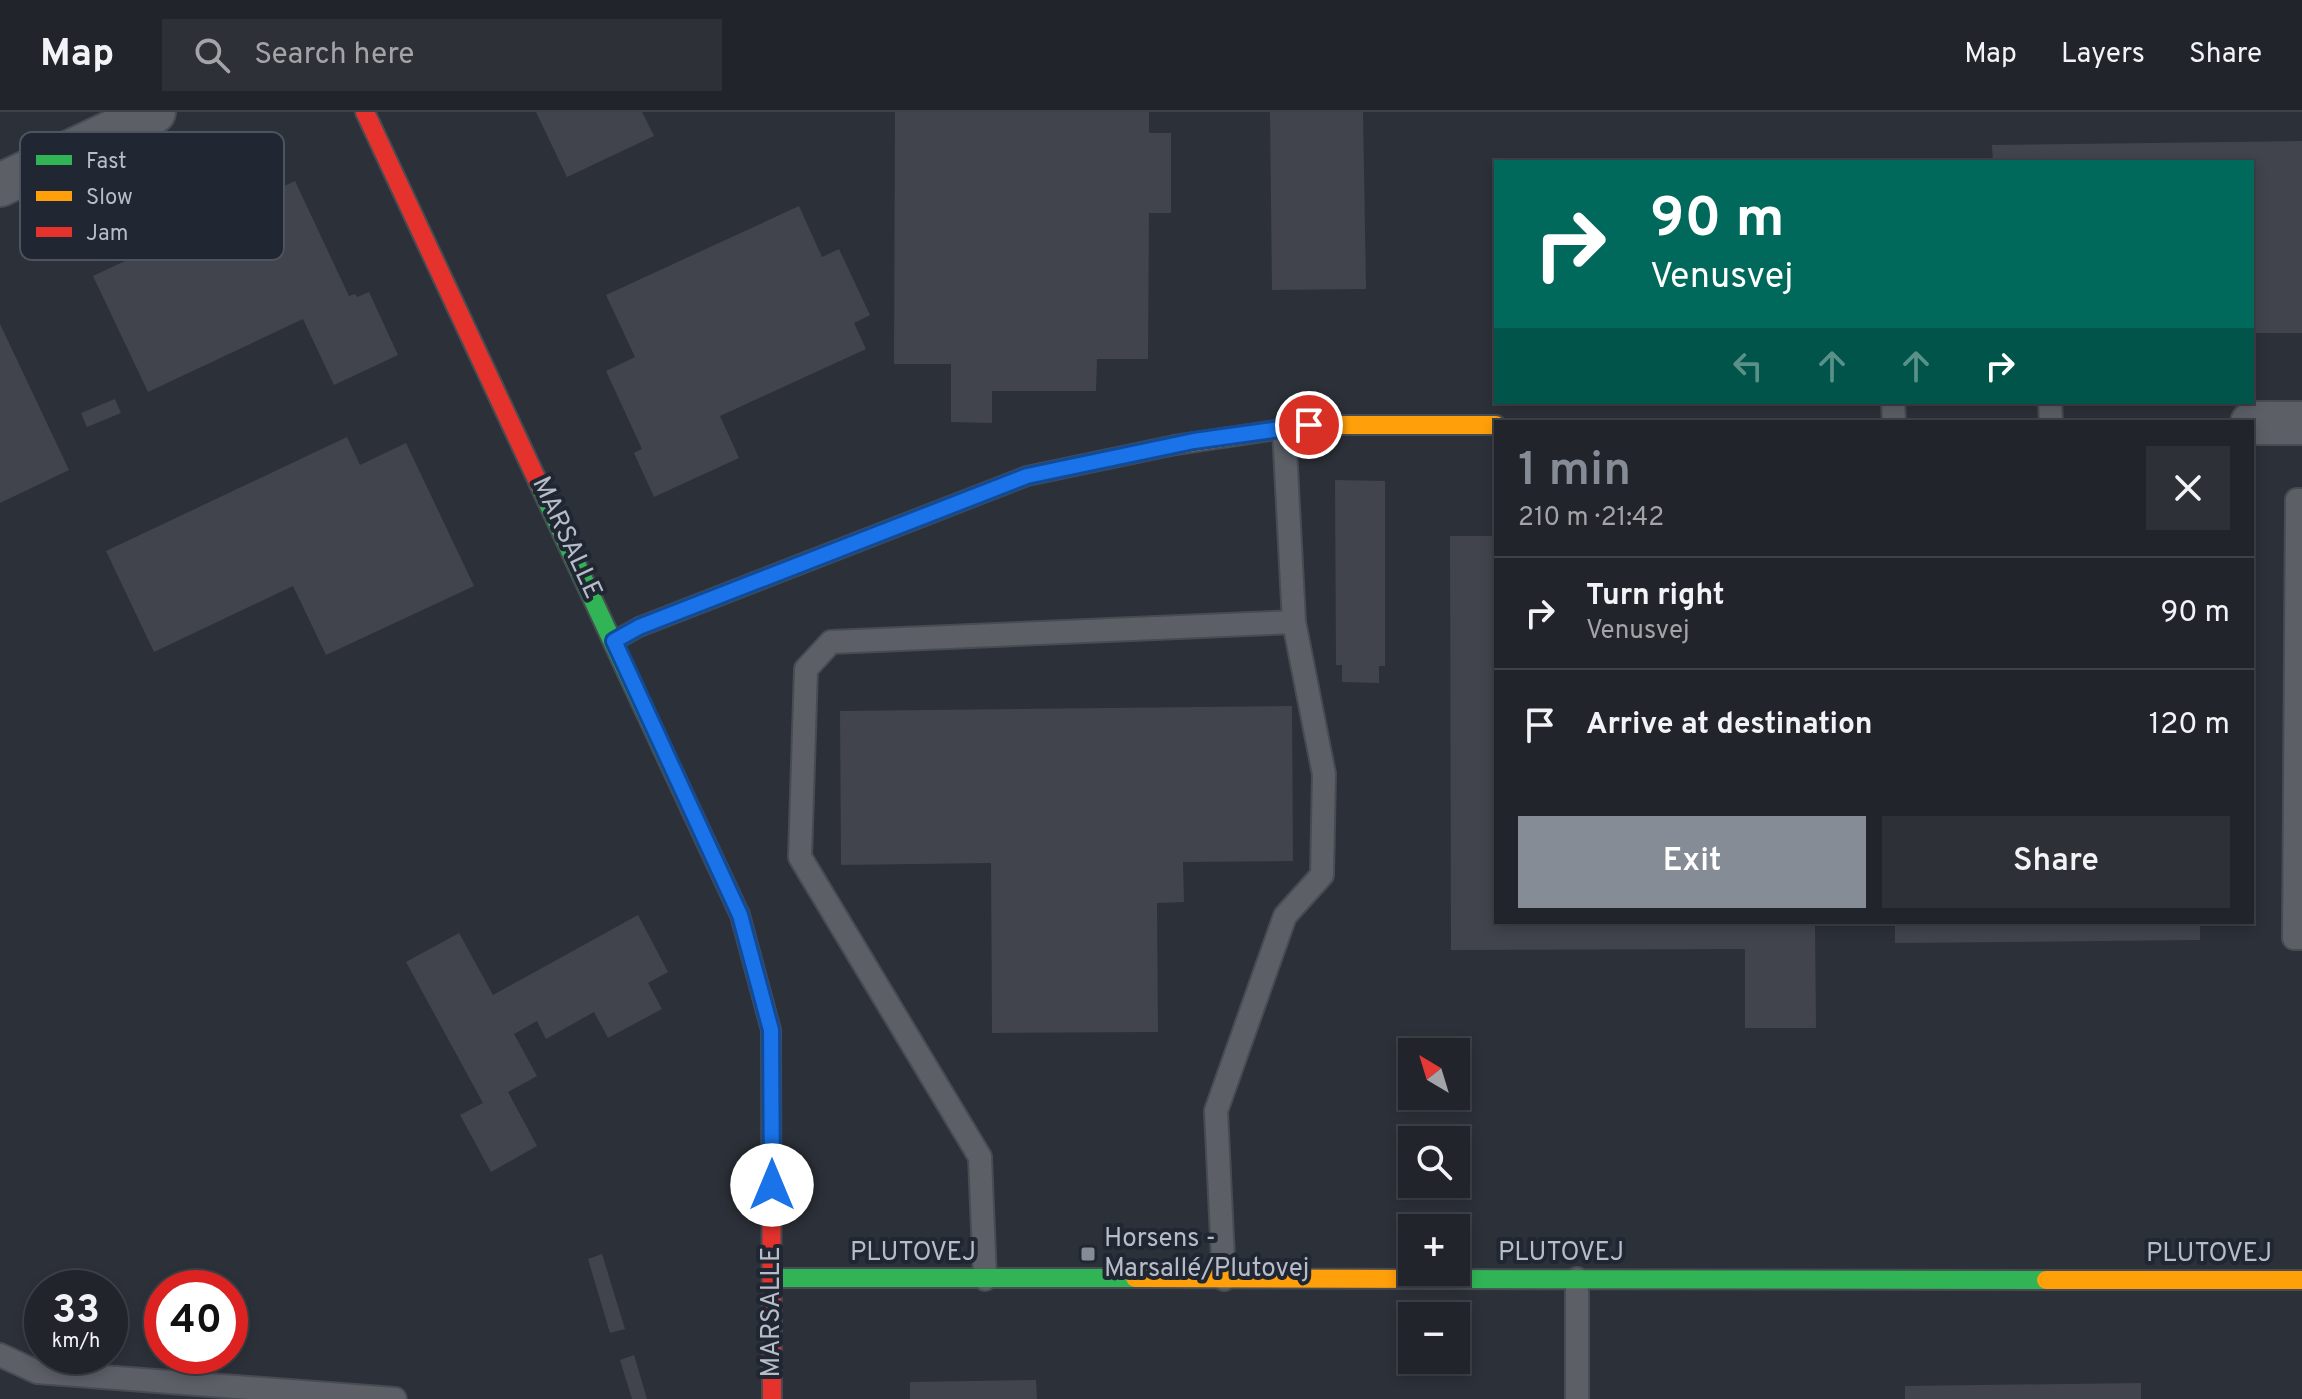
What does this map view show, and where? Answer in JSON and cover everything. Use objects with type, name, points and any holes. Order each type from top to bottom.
[{"type":"street","points":[[112,132],[154,112]]},
{"type":"street","name":"MARSALLE","points":[[365,112],[740,915],[771,1030],[772,1399]]},
{"type":"street","points":[[0,185],[20,176]]},
{"type":"street","points":[[2254,423],[2302,423]]},
{"type":"street","points":[[614,641],[639,627],[1027,476],[1194,441],[1309,425],[1494,425]]},
{"type":"street","name":"PLUTOVEJ","points":[[773,1278],[2302,1280]]},
{"type":"lane","points":[[1224,1279],[1216,1111],[1285,916],[1322,875],[1324,774],[1294,622],[1284,429]]},
{"type":"lane","points":[[2302,500],[2297,500],[2294,907],[2294,938],[2302,938]]},
{"type":"lane","points":[[985,1279],[980,1157],[800,857],[806,669],[831,642],[1294,622]]},
{"type":"lane","points":[[1577,1279],[1577,1399]]},
{"type":"lane","points":[[0,1355],[37,1372],[395,1399]]},
{"type":"building","points":[[536,112],[642,112],[654,136],[567,177]]},
{"type":"building","points":[[895,112],[1149,112],[1149,133],[1171,133],[1171,213],[1149,213],[1148,359],[1097,359],[1096,391],[992,391],[992,423],[951,422],[951,364],[894,364]]},
{"type":"building","points":[[1270,112],[1363,112],[1366,289],[1272,290]]},
{"type":"building","points":[[2302,141],[2302,333],[2254,333],[2254,160],[1993,160],[1992,145]]},
{"type":"building","points":[[295,181],[349,296],[355,294],[357,297],[369,292],[398,355],[334,385],[303,319],[148,392],[93,276],[127,260],[284,260],[284,186]]},
{"type":"building","points":[[799,206],[822,257],[839,249],[870,315],[854,323],[866,349],[720,416],[739,458],[654,497],[634,453],[642,449],[606,371],[635,357],[606,295]]},
{"type":"building","points":[[0,324],[69,470],[0,503]]},
{"type":"building","points":[[115,399],[121,413],[87,427],[81,413]]},
{"type":"building","points":[[347,437],[360,465],[406,443],[474,586],[326,655],[293,586],[154,652],[106,551]]},
{"type":"building","points":[[1335,480],[1385,481],[1385,666],[1379,666],[1379,683],[1342,682],[1342,665],[1336,665]]},
{"type":"building","points":[[1450,536],[1494,536],[1494,924],[1815,924],[1816,1028],[1745,1028],[1745,949],[1451,950]]},
{"type":"building","points":[[1292,706],[1293,861],[1183,862],[1184,902],[1157,903],[1158,1032],[992,1033],[991,863],[841,865],[840,711]]},
{"type":"building","points":[[638,915],[668,972],[648,983],[662,1009],[608,1038],[594,1012],[546,1039],[537,1021],[514,1034],[537,1076],[508,1092],[537,1146],[491,1172],[460,1115],[483,1103],[406,962],[459,933],[493,995]]},
{"type":"building","points":[[1895,924],[2200,924],[2200,940],[1895,943]]},
{"type":"building","points":[[602,1254],[625,1329],[610,1333],[588,1259]]},
{"type":"building","points":[[634,1355],[647,1399],[632,1399],[620,1360]]},
{"type":"building","points":[[1036,1380],[1037,1399],[910,1399],[910,1382]]},
{"type":"building","points":[[2141,1383],[2141,1399],[1905,1399],[1905,1386]]},
{"type":"traffic: fast","points":[[614,641],[639,627],[1027,476],[1175,445]]},
{"type":"traffic: fast","points":[[539,484],[740,915],[771,1030],[771,1046]]},
{"type":"traffic: fast","points":[[773,1278],[1135,1278]]},
{"type":"traffic: fast","points":[[1470,1279],[2046,1280]]},
{"type":"traffic: slow","points":[[1175,445],[1309,425],[1494,425]]},
{"type":"traffic: slow","points":[[1135,1278],[1398,1279]]},
{"type":"traffic: slow","points":[[2046,1280],[2302,1280]]},
{"type":"traffic: jam","points":[[365,112],[539,484]]},
{"type":"traffic: jam","points":[[771,1046],[772,1399]]},
{"type":"place","name":"Horsens - Marsallé/Plutovej","points":[[1088,1254]]},
{"type":"route","points":[[772,1185],[771,1030],[740,915],[614,641],[639,627],[1027,476],[1194,441],[1309,425]]}]
